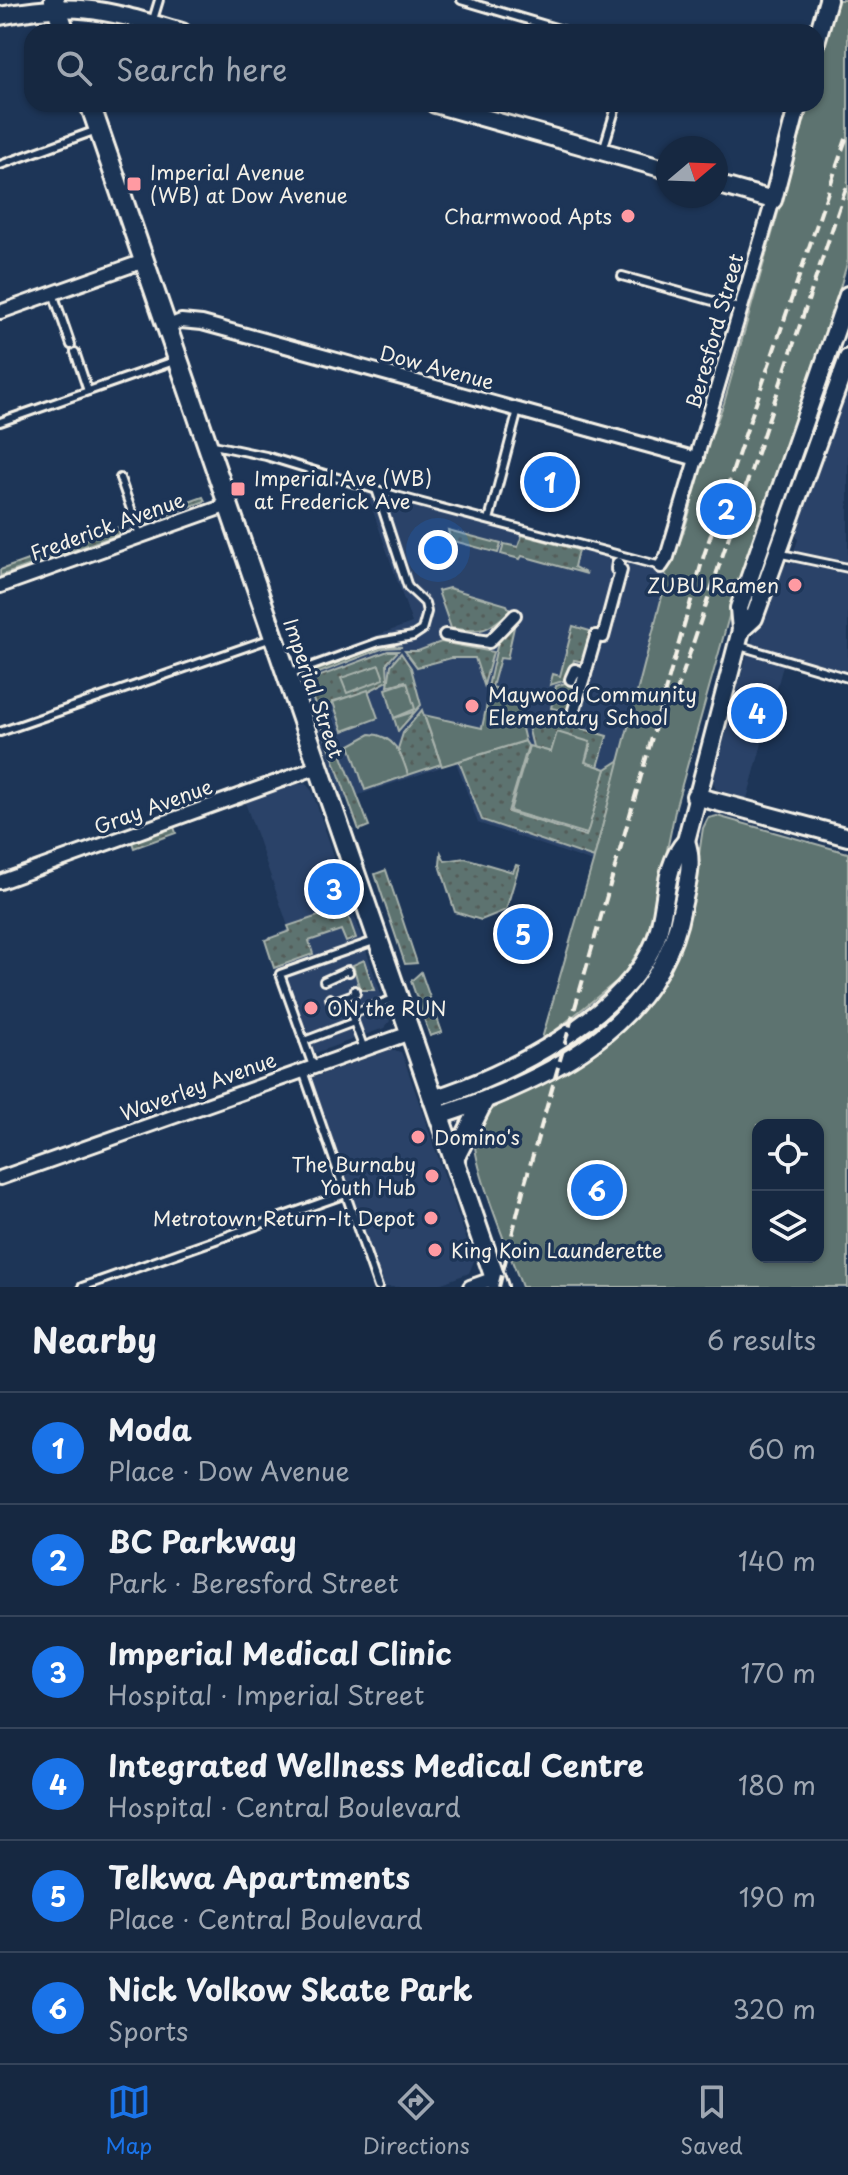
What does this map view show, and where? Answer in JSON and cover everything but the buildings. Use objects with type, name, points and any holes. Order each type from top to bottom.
[{"type":"main road","points":[[55,1],[62,24]]},
{"type":"main road","name":"Imperial Street","points":[[93,112],[496,1283]]},
{"type":"main road","points":[[454,1159],[483,1102]]},
{"type":"street","points":[[821,24],[828,0]]},
{"type":"street","points":[[0,16],[38,3],[55,1],[91,3],[155,24]]},
{"type":"street","points":[[463,112],[656,167]]},
{"type":"street","name":"Beresford Street","points":[[661,566],[667,557],[742,309],[796,112]]},
{"type":"street","points":[[728,187],[773,200]]},
{"type":"street","points":[[0,312],[144,261]]},
{"type":"street","points":[[436,1108],[483,1102],[558,1068],[643,997],[666,964],[675,943],[691,857],[686,841],[695,796],[739,638],[739,608],[758,547],[833,346],[848,295]]},
{"type":"street","name":"Dow Avenue","points":[[166,327],[181,321],[202,323],[697,459]]},
{"type":"street","points":[[739,638],[754,618],[848,358]]},
{"type":"street","name":"Frederick Avenue","points":[[0,586],[228,505]]},
{"type":"street","points":[[574,710],[596,636],[603,637],[618,563]]},
{"type":"street","points":[[445,635],[489,642],[515,615]]},
{"type":"street","points":[[571,679],[575,670],[585,674]]},
{"type":"street","name":"Gray Avenue","points":[[0,882],[318,767]]},
{"type":"street","points":[[695,796],[848,837]]},
{"type":"street","points":[[436,1108],[520,1065],[624,986],[639,970],[657,937],[673,855],[686,841]]},
{"type":"street","name":"Waverley Avenue","points":[[0,1178],[410,1033]]},
{"type":"street","points":[[470,1287],[496,1283]]},
{"type":"lane","points":[[152,23],[159,0]]},
{"type":"lane","points":[[461,0],[542,24]]},
{"type":"lane","points":[[603,152],[615,112]]},
{"type":"lane","points":[[0,165],[99,129]]},
{"type":"lane","points":[[622,276],[742,309]]},
{"type":"lane","points":[[53,293],[88,391]]},
{"type":"lane","points":[[0,422],[178,359]]},
{"type":"lane","points":[[489,520],[518,410]]},
{"type":"lane","points":[[207,444],[266,456],[661,566]]},
{"type":"lane","points":[[120,478],[140,536]]},
{"type":"lane","points":[[287,675],[379,642],[413,636],[422,630],[427,612],[425,603],[408,587],[376,489]]},
{"type":"lane","points":[[758,547],[848,568]]},
{"type":"lane","points":[[0,732],[274,637]]},
{"type":"lane","points":[[739,638],[848,678]]},
{"type":"lane","points":[[378,940],[280,974],[304,1041],[308,1068],[378,1287]]},
{"type":"lane","points":[[330,957],[336,975]]},
{"type":"lane","points":[[324,981],[349,972]]},
{"type":"lane","points":[[330,998],[332,1002],[356,993],[355,990]]},
{"type":"lane","points":[[344,996],[364,1049]]},
{"type":"lane","points":[[351,1014],[398,998]]},
{"type":"lane","points":[[304,1041],[354,1022]]},
{"type":"lane","points":[[82,1287],[346,1194]]},
{"type":"shaded area","points":[[848,379],[848,676],[785,658],[747,799],[716,789],[712,778],[749,648],[778,570],[790,562],[798,540],[794,529]]},
{"type":"shaded area","name":"Maywood Community Elementary School","points":[[364,485],[646,564],[644,568],[663,569],[667,576],[593,862],[478,823],[456,762],[344,800],[296,664],[412,623]]},
{"type":"shaded area","points":[[296,784],[306,784],[312,791],[390,1021],[384,1028],[304,1057],[264,939],[289,929],[245,802]]},
{"type":"shaded area","points":[[390,1050],[401,1052],[404,1059],[474,1261],[469,1273],[431,1287],[378,1287],[307,1080]]},
{"type":"green space","points":[[836,0],[848,0],[848,260],[831,319],[737,588],[676,806],[650,933],[622,977],[541,1042],[593,862],[667,577],[663,569],[675,553],[685,528],[694,480],[724,403],[807,112],[824,112],[824,48]]},
{"type":"green space","points":[[203,497],[205,501],[144,524],[141,519]]},
{"type":"green space","points":[[119,527],[119,534],[0,576],[0,570]]},
{"type":"green space","points":[[448,530],[501,544],[498,553],[450,540]]},
{"type":"green space","points":[[522,535],[578,550],[574,567],[587,574],[522,556],[520,559],[501,554],[504,544],[518,547]]},
{"type":"green space","points":[[449,588],[507,605],[510,611],[484,629],[451,628],[438,591]]},
{"type":"green space","points":[[516,618],[507,659],[500,658],[492,687],[514,694],[514,697],[488,687],[498,642]]},
{"type":"green space","points":[[573,626],[593,632],[584,662],[574,660],[569,679],[550,685],[553,674],[560,676]]},
{"type":"green space","points":[[441,642],[493,652],[484,685],[475,658],[451,658],[417,667],[405,651],[418,651]]},
{"type":"green space","points":[[385,645],[402,647],[384,648],[306,678],[310,673]]},
{"type":"green space","points":[[388,651],[398,651],[387,663],[388,681],[369,691],[333,701],[321,723],[307,681]]},
{"type":"green space","points":[[401,653],[411,668],[421,705],[398,731],[394,718],[413,712],[405,681],[388,686],[391,665]]},
{"type":"green space","points":[[379,665],[384,679],[347,693],[341,678]]},
{"type":"green space","points":[[574,680],[580,683],[571,712],[551,708],[556,686]]},
{"type":"green space","points":[[407,682],[415,709],[394,718],[386,689]]},
{"type":"green space","points":[[368,690],[378,718],[343,731],[333,702]]},
{"type":"green space","points":[[489,694],[522,705],[520,720],[525,741],[442,766],[424,715],[482,728]]},
{"type":"green space","points":[[422,710],[441,764],[408,775],[398,749],[403,733]]},
{"type":"green space","points":[[553,717],[556,720],[570,719],[573,726],[607,736],[598,767],[585,762],[591,745],[551,752],[533,747],[527,722],[537,718],[547,721]]},
{"type":"green space","points":[[328,720],[369,826],[359,830],[322,727]]},
{"type":"green space","points":[[557,732],[590,742],[585,762],[606,769],[587,834],[510,811],[529,746],[551,752]]},
{"type":"green space","points":[[370,734],[385,738],[396,747],[408,775],[365,790],[350,745]]},
{"type":"green space","points":[[525,741],[528,746],[508,812],[586,836],[606,769],[620,760],[594,858],[482,820],[459,761]]},
{"type":"green space","points":[[717,816],[848,853],[848,1287],[522,1287],[479,1166],[475,1148],[476,1131],[484,1117],[499,1104],[550,1080],[608,1040],[635,1016],[657,990],[684,933],[703,828],[708,818]]},
{"type":"green space","points":[[174,827],[176,833],[134,848],[132,842]]},
{"type":"green space","points":[[441,853],[445,861],[465,858],[513,872],[516,865],[519,866],[506,910],[481,920],[455,912],[440,865]]},
{"type":"green space","points":[[386,870],[417,963],[405,964],[375,874]]},
{"type":"green space","points":[[345,907],[356,938],[346,942],[341,930],[309,941],[313,954],[274,968],[265,940],[290,931],[288,926]]},
{"type":"green space","points":[[364,960],[374,990],[360,990],[353,965]]},
{"type":"green space","points":[[421,972],[442,1032],[430,1036],[411,981]]},
{"type":"railway","points":[[499,1287],[525,1183],[704,555],[848,133]]},
{"type":"railway","points":[[676,694],[848,182]]},
{"type":"place","name":"Imperial Avenue (WB) at Dow Avenue","points":[[134,184]]},
{"type":"place","name":"Charmwood Apts","points":[[628,216]]},
{"type":"place","name":"Moda","points":[[550,482]]},
{"type":"place","name":"Imperial Ave (WB) at Frederick Ave","points":[[238,489]]},
{"type":"place","name":"BC Parkway","points":[[726,509]]},
{"type":"place","name":"ZUBU Ramen","points":[[795,585]]},
{"type":"place","name":"Maywood Community Elementary School","points":[[472,706]]},
{"type":"place","name":"Integrated Wellness Medical Centre","points":[[757,713]]},
{"type":"place","name":"Imperial Medical Clinic","points":[[334,889]]},
{"type":"place","name":"Telkwa Apartments","points":[[523,934]]},
{"type":"place","name":"ON the RUN","points":[[311,1008]]},
{"type":"place","name":"Domino's","points":[[418,1137]]},
{"type":"place","name":"The Burnaby Youth Hub","points":[[432,1176]]},
{"type":"place","name":"Nick Volkow Skate Park","points":[[597,1190]]},
{"type":"place","name":"Metrotown Return-It Depot","points":[[431,1218]]},
{"type":"place","name":"King Koin Launderette","points":[[435,1250]]}]
